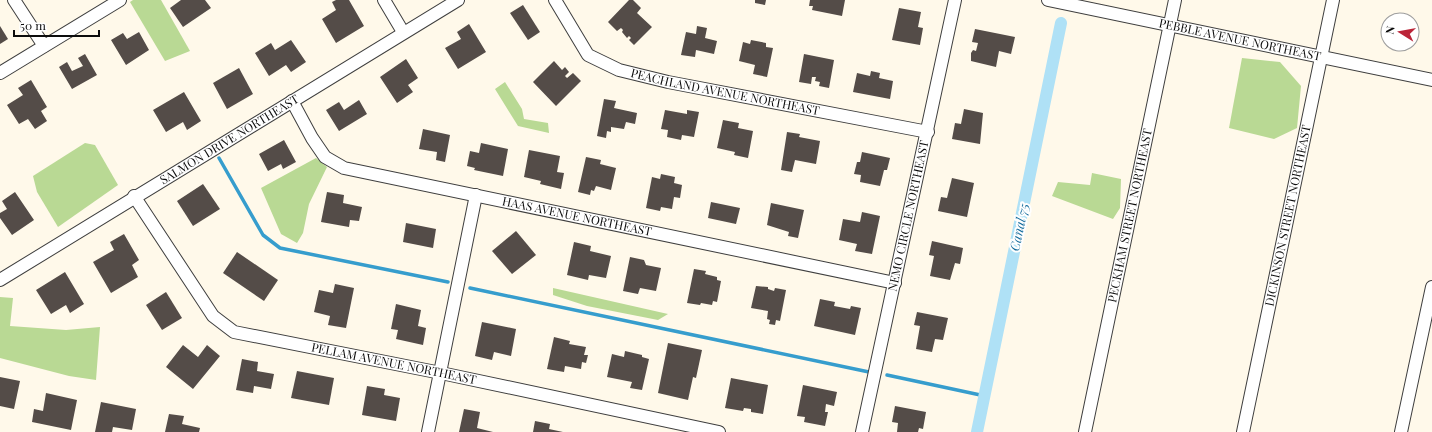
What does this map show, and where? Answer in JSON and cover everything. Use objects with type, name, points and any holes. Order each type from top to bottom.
[{"type":"street","points":[[14,0],[44,46]]},
{"type":"street","points":[[0,73],[120,0]]},
{"type":"street","points":[[384,0],[403,32]]},
{"type":"street","name":"SALMON DRIVE NORTHEAST","points":[[0,280],[134,196],[458,0]]},
{"type":"street","name":"PEACHLAND AVENUE NORTHEAST","points":[[555,0],[588,55],[619,70],[668,82],[928,132]]},
{"type":"street","name":"NEMO CIRCLE NORTHEAST","points":[[862,432],[928,132],[955,0]]},
{"type":"street","name":"PEBBLE AVENUE NORTHEAST","points":[[1048,0],[1432,80]]},
{"type":"street","name":"PECKHAM STREET NORTHEAST","points":[[1085,432],[1175,0]]},
{"type":"street","name":"DICKINSON STREET NORTHEAST","points":[[1243,432],[1333,0]]},
{"type":"street","name":"HAAS AVENUE NORTHEAST","points":[[292,100],[312,138],[325,157],[344,168],[895,283]]},
{"type":"street","points":[[428,432],[476,195]]},
{"type":"street","name":"PELLAM AVENUE NORTHEAST","points":[[134,196],[213,316],[234,332],[441,373],[719,432]]},
{"type":"street","points":[[1401,432],[1432,287]]},
{"type":"green space","points":[[133,0],[161,0],[190,51],[165,61],[130,2]]},
{"type":"green space","points":[[1242,58],[1280,62],[1301,86],[1297,128],[1274,139],[1229,128]]},
{"type":"green space","points":[[505,82],[522,109],[524,119],[548,123],[549,133],[518,126],[495,89]]},
{"type":"green space","points":[[85,143],[95,145],[118,185],[58,227],[37,192],[33,176]]},
{"type":"green space","points":[[316,158],[327,167],[309,204],[303,233],[297,243],[281,234],[261,188]]},
{"type":"green space","points":[[1092,173],[1121,179],[1120,208],[1113,219],[1052,196],[1058,182],[1090,185]]},
{"type":"green space","points":[[553,288],[668,314],[658,320],[587,306],[553,295]]},
{"type":"green space","points":[[0,297],[13,298],[10,326],[66,330],[100,327],[96,380],[69,376],[0,358]]},
{"type":"building","points":[[181,0],[205,0],[211,8],[183,27],[170,8]]},
{"type":"building","points":[[336,0],[349,0],[364,26],[336,43],[322,19],[336,10],[332,2]]},
{"type":"building","points":[[629,0],[633,0],[641,8],[637,13],[652,27],[634,45],[629,40],[631,38],[629,36],[627,38],[622,32],[623,30],[621,28],[617,31],[608,22]]},
{"type":"building","points":[[755,0],[766,0],[765,5],[755,3]]},
{"type":"building","points":[[810,0],[845,0],[842,16],[812,10],[813,6],[809,6]]},
{"type":"building","points":[[523,5],[540,32],[528,40],[510,13]]},
{"type":"building","points":[[899,8],[921,12],[918,27],[923,28],[920,45],[892,40]]},
{"type":"building","points":[[469,24],[486,52],[458,69],[445,48],[461,39],[457,32]]},
{"type":"building","points":[[0,26],[8,39],[0,44]]},
{"type":"building","points":[[697,26],[707,28],[705,38],[717,41],[714,54],[696,50],[695,57],[681,55],[686,32],[696,34]]},
{"type":"building","points":[[975,29],[1015,37],[1011,54],[999,51],[996,67],[971,61],[971,53],[973,50],[976,51],[978,43],[972,42]]},
{"type":"building","points":[[139,32],[149,50],[126,65],[111,40],[123,33],[127,39]]},
{"type":"building","points":[[291,40],[306,62],[291,72],[286,65],[269,76],[255,53],[271,43],[275,50]]},
{"type":"building","points":[[751,40],[766,43],[766,47],[773,48],[767,77],[753,74],[755,65],[739,61],[743,42],[750,44]]},
{"type":"building","points":[[85,54],[97,75],[72,89],[59,67],[67,62],[72,71],[83,66],[78,58]]},
{"type":"building","points":[[804,54],[834,60],[829,88],[819,86],[820,82],[815,81],[816,77],[812,77],[811,84],[799,82]]},
{"type":"building","points":[[406,59],[418,78],[408,85],[413,92],[397,103],[380,77]]},
{"type":"building","points":[[554,61],[562,70],[565,67],[569,72],[565,76],[567,78],[573,73],[581,81],[556,106],[533,82]]},
{"type":"building","points":[[239,68],[253,94],[227,109],[213,83]]},
{"type":"building","points":[[871,71],[880,73],[879,78],[893,81],[890,99],[853,92],[857,73],[870,76]]},
{"type":"building","points":[[31,80],[47,107],[41,111],[47,121],[35,129],[28,119],[19,124],[7,105],[23,95],[18,88]]},
{"type":"building","points":[[184,92],[201,121],[187,130],[183,122],[166,132],[153,110]]},
{"type":"building","points":[[604,99],[616,101],[614,108],[637,113],[635,124],[626,122],[624,129],[611,127],[611,132],[607,131],[606,138],[597,136]]},
{"type":"building","points":[[359,100],[367,114],[339,131],[326,110],[339,102],[344,110]]},
{"type":"building","points":[[964,109],[983,113],[980,144],[952,139],[955,123],[961,124]]},
{"type":"building","points":[[665,110],[687,114],[687,110],[699,112],[694,137],[682,135],[681,140],[667,137],[668,130],[661,129]]},
{"type":"building","points":[[723,120],[739,123],[738,128],[753,131],[748,158],[734,155],[735,152],[717,148]]},
{"type":"building","points":[[423,129],[450,135],[445,162],[436,160],[437,152],[419,149]]},
{"type":"building","points":[[787,132],[800,134],[799,137],[820,141],[816,164],[795,160],[792,172],[781,170]]},
{"type":"building","points":[[284,140],[296,162],[283,169],[281,164],[268,171],[259,154]]},
{"type":"building","points":[[481,143],[508,149],[503,176],[474,170],[475,168],[467,166],[470,151],[479,153]]},
{"type":"building","points":[[529,150],[560,156],[557,172],[564,173],[561,189],[540,184],[541,181],[524,177]]},
{"type":"building","points":[[862,152],[890,158],[887,170],[884,170],[880,186],[860,182],[861,175],[854,174],[857,162],[860,162]]},
{"type":"building","points":[[586,157],[601,160],[600,164],[616,168],[611,190],[596,186],[594,191],[591,190],[590,195],[578,192]]},
{"type":"building","points":[[661,174],[675,177],[674,183],[682,185],[680,198],[674,197],[672,209],[661,207],[660,211],[646,208],[652,177],[660,179]]},
{"type":"building","points":[[952,178],[974,183],[967,217],[938,211],[941,197],[947,198]]},
{"type":"building","points":[[203,184],[220,209],[193,226],[177,201]]},
{"type":"building","points":[[15,192],[34,220],[12,235],[0,218],[0,213],[7,209],[2,201]]},
{"type":"building","points":[[327,192],[344,195],[343,203],[362,207],[359,221],[350,220],[349,227],[321,222]]},
{"type":"building","points":[[711,202],[740,208],[736,224],[708,218]]},
{"type":"building","points":[[771,203],[804,210],[798,238],[788,236],[789,232],[767,225]]},
{"type":"building","points":[[862,212],[880,216],[872,254],[855,251],[857,244],[839,240],[843,219],[860,222]]},
{"type":"building","points":[[406,223],[436,229],[433,248],[403,242]]},
{"type":"building","points":[[516,231],[536,255],[512,274],[492,251]]},
{"type":"building","points":[[124,234],[139,260],[132,265],[138,277],[111,293],[93,262],[114,250],[110,242]]},
{"type":"building","points":[[932,241],[963,248],[960,264],[955,263],[950,280],[930,276],[934,256],[929,255]]},
{"type":"building","points":[[574,242],[591,246],[590,251],[611,256],[606,278],[589,275],[588,280],[567,275]]},
{"type":"building","points":[[237,252],[278,280],[264,301],[223,273]]},
{"type":"building","points":[[630,257],[644,260],[646,265],[661,268],[656,291],[640,288],[638,294],[623,291]]},
{"type":"building","points":[[694,269],[706,271],[705,274],[717,277],[717,280],[721,281],[717,302],[713,301],[712,305],[687,303]]},
{"type":"building","points":[[65,272],[84,304],[70,313],[66,305],[51,314],[36,290]]},
{"type":"building","points":[[335,284],[354,288],[346,328],[328,325],[330,316],[314,312],[319,290],[333,293]]},
{"type":"building","points":[[756,286],[768,287],[768,289],[774,291],[775,288],[786,290],[780,321],[776,320],[775,325],[769,324],[770,320],[767,319],[768,311],[751,308]]},
{"type":"building","points":[[166,292],[182,318],[162,330],[146,305]]},
{"type":"building","points":[[820,299],[835,302],[834,306],[850,309],[851,306],[861,308],[855,335],[814,326]]},
{"type":"building","points":[[396,304],[421,310],[418,326],[426,328],[423,345],[396,339],[398,330],[391,329]]},
{"type":"building","points":[[917,312],[948,318],[943,340],[935,339],[932,352],[916,349],[920,326],[914,325]]},
{"type":"building","points":[[482,322],[516,329],[511,356],[494,352],[492,360],[475,356]]},
{"type":"building","points":[[554,337],[570,341],[569,344],[586,347],[584,355],[588,355],[586,363],[582,362],[581,369],[565,366],[564,372],[547,369]]},
{"type":"building","points":[[668,343],[702,350],[696,378],[693,377],[688,400],[658,393]]},
{"type":"building","points":[[183,345],[198,357],[207,345],[220,356],[193,389],[166,367]]},
{"type":"building","points":[[625,351],[642,355],[642,357],[649,359],[642,390],[630,388],[632,382],[607,377],[612,354],[624,357]]},
{"type":"building","points":[[242,359],[258,362],[257,371],[274,374],[271,389],[254,386],[253,393],[236,390]]},
{"type":"building","points":[[297,371],[334,378],[329,405],[291,398]]},
{"type":"building","points":[[0,377],[20,381],[14,409],[0,406]]},
{"type":"building","points":[[731,378],[768,385],[763,414],[751,412],[751,409],[744,408],[743,411],[725,408]]},
{"type":"building","points":[[803,385],[837,392],[834,406],[826,404],[825,412],[828,412],[825,426],[804,422],[805,417],[797,416]]},
{"type":"building","points":[[367,386],[385,389],[384,395],[400,398],[396,421],[362,415]]},
{"type":"building","points":[[46,393],[77,400],[71,430],[32,422],[34,409],[43,411]]},
{"type":"building","points":[[101,402],[136,409],[132,430],[113,427],[112,432],[95,432]]},
{"type":"building","points":[[895,406],[926,412],[923,429],[919,428],[918,432],[897,432],[898,423],[892,422]]},
{"type":"building","points":[[464,409],[480,412],[477,428],[493,432],[459,432]]},
{"type":"building","points":[[169,414],[184,416],[182,424],[200,428],[199,432],[165,432]]},
{"type":"building","points":[[535,421],[550,424],[549,429],[563,432],[533,432]]},
{"type":"waterway","name":"Canal 75","points":[[977,432],[1061,23]]},
{"type":"waterway","points":[[219,158],[263,235],[280,248],[448,282]]},
{"type":"waterway","points":[[470,288],[869,372]]},
{"type":"waterway","points":[[887,375],[985,396]]}]
